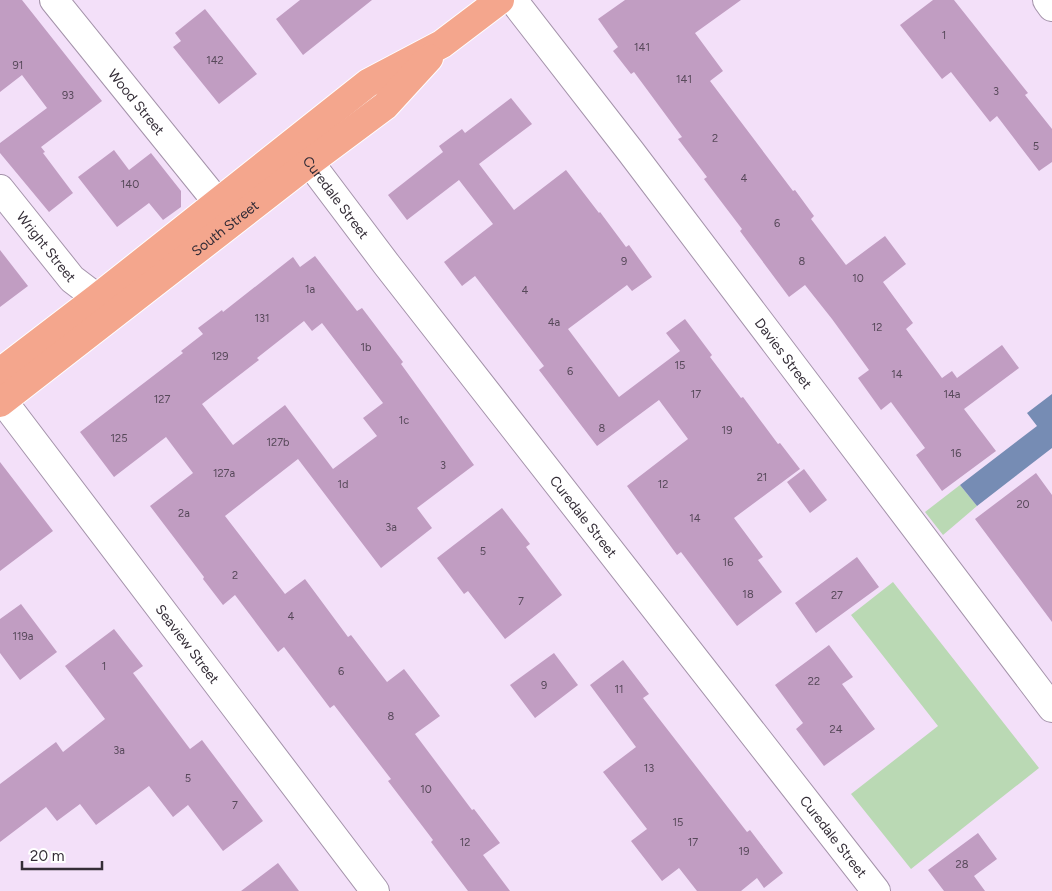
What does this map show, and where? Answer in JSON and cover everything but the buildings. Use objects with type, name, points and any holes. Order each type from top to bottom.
[{"type":"main road","name":"South Street","points":[[1,401],[302,152],[368,83],[442,44],[500,0]]},
{"type":"main road","name":"South Street","points":[[0,372],[218,203],[302,152]]},
{"type":"street","name":"Wood Street","points":[[54,0],[218,203]]},
{"type":"street","name":"Davies Street","points":[[513,0],[637,160],[1052,708]]},
{"type":"street","points":[[1047,0],[1052,7]]},
{"type":"street","name":"Curedale Street","points":[[302,152],[876,891]]},
{"type":"street","name":"Wright Street","points":[[0,189],[72,279],[97,298]]},
{"type":"street","name":"Seaview Street","points":[[1,401],[375,891]]},
{"type":"green space","points":[[960,485],[977,506],[943,535],[925,512]]},
{"type":"green space","points":[[893,582],[1039,768],[911,869],[851,794],[938,726],[851,615]]},
{"type":"water","points":[[1052,394],[1052,448],[977,506],[960,485],[1037,426],[1027,413]]}]
